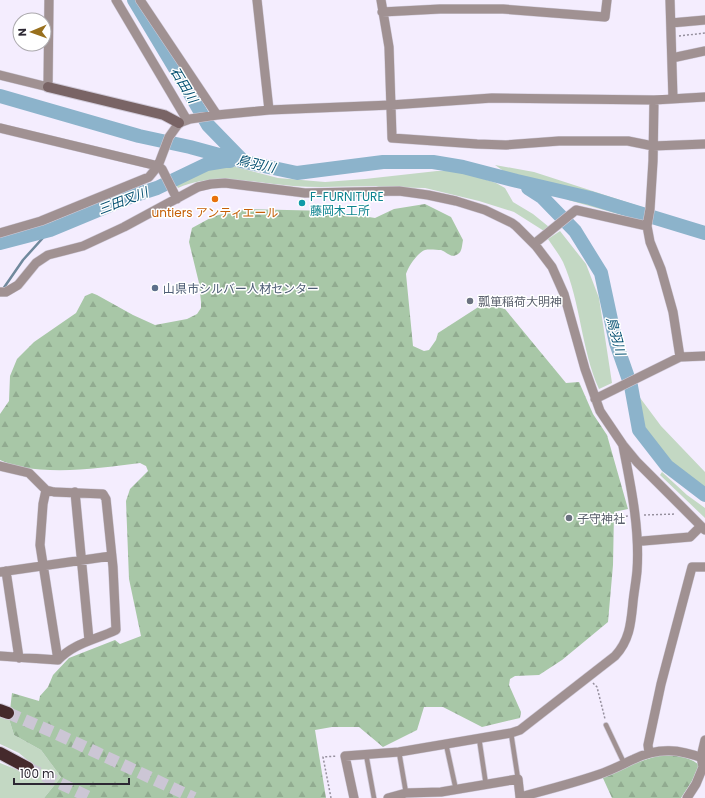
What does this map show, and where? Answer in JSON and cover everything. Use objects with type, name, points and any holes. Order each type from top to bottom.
[{"type":"highway","points":[[0,753],[28,768]]},
{"type":"street","points":[[48,87],[49,0]]},
{"type":"street","points":[[116,0],[183,122]]},
{"type":"street","points":[[140,0],[214,115]]},
{"type":"street","points":[[258,0],[269,110]]},
{"type":"street","points":[[381,0],[389,47],[392,138],[506,145],[559,141],[628,141],[653,146],[705,144]]},
{"type":"street","points":[[382,12],[440,9],[503,9],[605,16],[607,0]]},
{"type":"street","points":[[670,0],[673,99]]},
{"type":"street","points":[[671,23],[705,20]]},
{"type":"street","points":[[672,58],[705,52]]},
{"type":"street","points":[[0,75],[164,115],[183,122],[214,115],[269,110],[391,105],[492,98],[654,100],[705,97]]},
{"type":"street","points":[[654,100],[650,209],[647,226],[650,242],[661,269],[673,312],[680,357]]},
{"type":"street","points":[[0,233],[41,221],[149,177],[160,165],[169,137],[183,122]]},
{"type":"street","points":[[0,128],[160,165]]},
{"type":"street","points":[[160,165],[176,197]]},
{"type":"street","points":[[3,292],[18,285],[36,263],[48,255],[83,246],[176,197],[198,187],[211,184],[225,183],[305,193],[399,191],[456,201],[485,210],[512,223],[534,244],[552,267],[564,294],[584,369],[600,411],[623,445],[659,485],[703,528],[690,537],[643,541]]},
{"type":"street","points":[[534,244],[576,210],[647,226]]},
{"type":"street","points":[[596,398],[680,357],[705,356]]},
{"type":"street","points":[[354,798],[345,756],[399,752],[511,733],[526,726],[615,656],[622,648],[627,639],[631,623],[637,571],[635,516],[623,445]]},
{"type":"street","points":[[0,466],[28,473],[46,490],[54,492],[103,494],[106,499],[113,567],[116,630],[89,640],[66,652],[58,660],[0,656]]},
{"type":"street","points":[[46,490],[42,504],[40,545],[58,660]]},
{"type":"street","points":[[75,492],[89,640]]},
{"type":"street","points":[[19,658],[3,572],[111,556]]},
{"type":"street","points":[[649,753],[648,745],[661,684],[692,567],[705,567]]},
{"type":"street","points":[[686,798],[696,784],[703,767],[705,740]]},
{"type":"street","points":[[388,798],[406,793],[441,792],[518,779],[520,797],[602,774],[649,753],[664,750],[687,753],[703,758]]},
{"type":"lane","points":[[606,725],[624,764]]},
{"type":"lane","points":[[511,733],[518,779]]},
{"type":"lane","points":[[478,738],[486,785]]},
{"type":"lane","points":[[446,744],[456,790]]},
{"type":"lane","points":[[399,752],[406,793]]},
{"type":"lane","points":[[366,754],[374,798]]},
{"type":"path","points":[[671,37],[705,33]]},
{"type":"path","points":[[582,520],[688,513]]},
{"type":"path","points":[[588,677],[597,687],[606,725]]},
{"type":"path","points":[[331,798],[323,757],[345,756]]},
{"type":"green space","points":[[218,165],[232,166],[278,178],[325,182],[437,171],[459,171],[496,183],[505,188],[513,202],[533,214],[549,227],[544,231],[514,212],[479,201],[425,188],[376,186],[303,187],[250,181],[220,180],[191,183],[178,188],[175,183],[195,172]]},
{"type":"green space","points":[[495,165],[534,172],[645,208],[643,221],[568,200],[532,179],[505,172]]},
{"type":"green space","points":[[425,204],[451,217],[463,240],[460,252],[453,256],[441,250],[422,251],[407,271],[406,274],[413,346],[424,351],[429,350],[436,340],[438,333],[483,304],[505,309],[566,383],[579,382],[593,414],[607,435],[628,509],[614,512],[613,565],[608,622],[562,660],[539,675],[515,676],[510,679],[509,685],[521,712],[520,718],[482,727],[443,707],[424,707],[417,730],[383,747],[359,727],[332,727],[315,730],[326,798],[44,798],[61,777],[41,750],[14,735],[9,719],[12,693],[39,701],[40,696],[48,687],[53,675],[69,658],[115,640],[120,644],[141,636],[129,579],[126,501],[130,489],[148,471],[146,466],[140,463],[81,470],[51,470],[20,467],[0,460],[0,414],[9,401],[10,376],[17,359],[34,342],[76,313],[85,296],[92,293],[155,325],[187,319],[197,314],[201,308],[199,283],[189,242],[192,228],[214,216],[246,209],[332,211],[375,218],[394,209]]},
{"type":"green space","points":[[560,231],[586,264],[599,298],[612,383],[599,389],[588,358],[569,278],[563,262],[548,239]]},
{"type":"green space","points":[[635,391],[661,426],[705,472],[705,489],[675,466],[649,435],[642,424],[638,413]]},
{"type":"green space","points":[[662,472],[687,495],[705,508],[705,518],[660,475]]},
{"type":"green space","points":[[0,717],[9,719],[14,735],[41,750],[61,777],[44,798],[0,798],[0,763],[28,774],[32,764],[19,753],[0,744]]},
{"type":"green space","points":[[660,755],[686,758],[699,765],[692,781],[681,798],[612,798],[602,776]]},
{"type":"waterway","name":"石田川","points":[[134,0],[208,125],[243,161]]},
{"type":"waterway","name":"鳥羽川","points":[[0,96],[139,136],[297,173],[383,162],[433,162],[463,167],[590,198],[705,233]]},
{"type":"waterway","name":"三田叉川","points":[[0,243],[50,230],[132,196],[157,188],[207,164],[230,161]]},
{"type":"waterway","name":"鳥羽川","points":[[528,188],[542,197],[575,231],[601,273],[616,343],[631,386],[639,430],[667,466],[705,495]]},
{"type":"waterway","points":[[3,289],[23,260],[50,230]]},
{"type":"tunnel","points":[[8,713],[55,733],[194,798]]},
{"type":"tunnel","points":[[28,768],[91,798]]},
{"type":"place","name":"untiers アンティエール","points":[[215,199]]},
{"type":"place","name":"F-FURNITURE 藤岡木工所","points":[[302,203]]},
{"type":"place","name":"山県市シルバー人材センター","points":[[155,288]]},
{"type":"place","name":"瓢箪稲荷大明神","points":[[470,301]]},
{"type":"place","name":"子守神社","points":[[569,518]]}]
